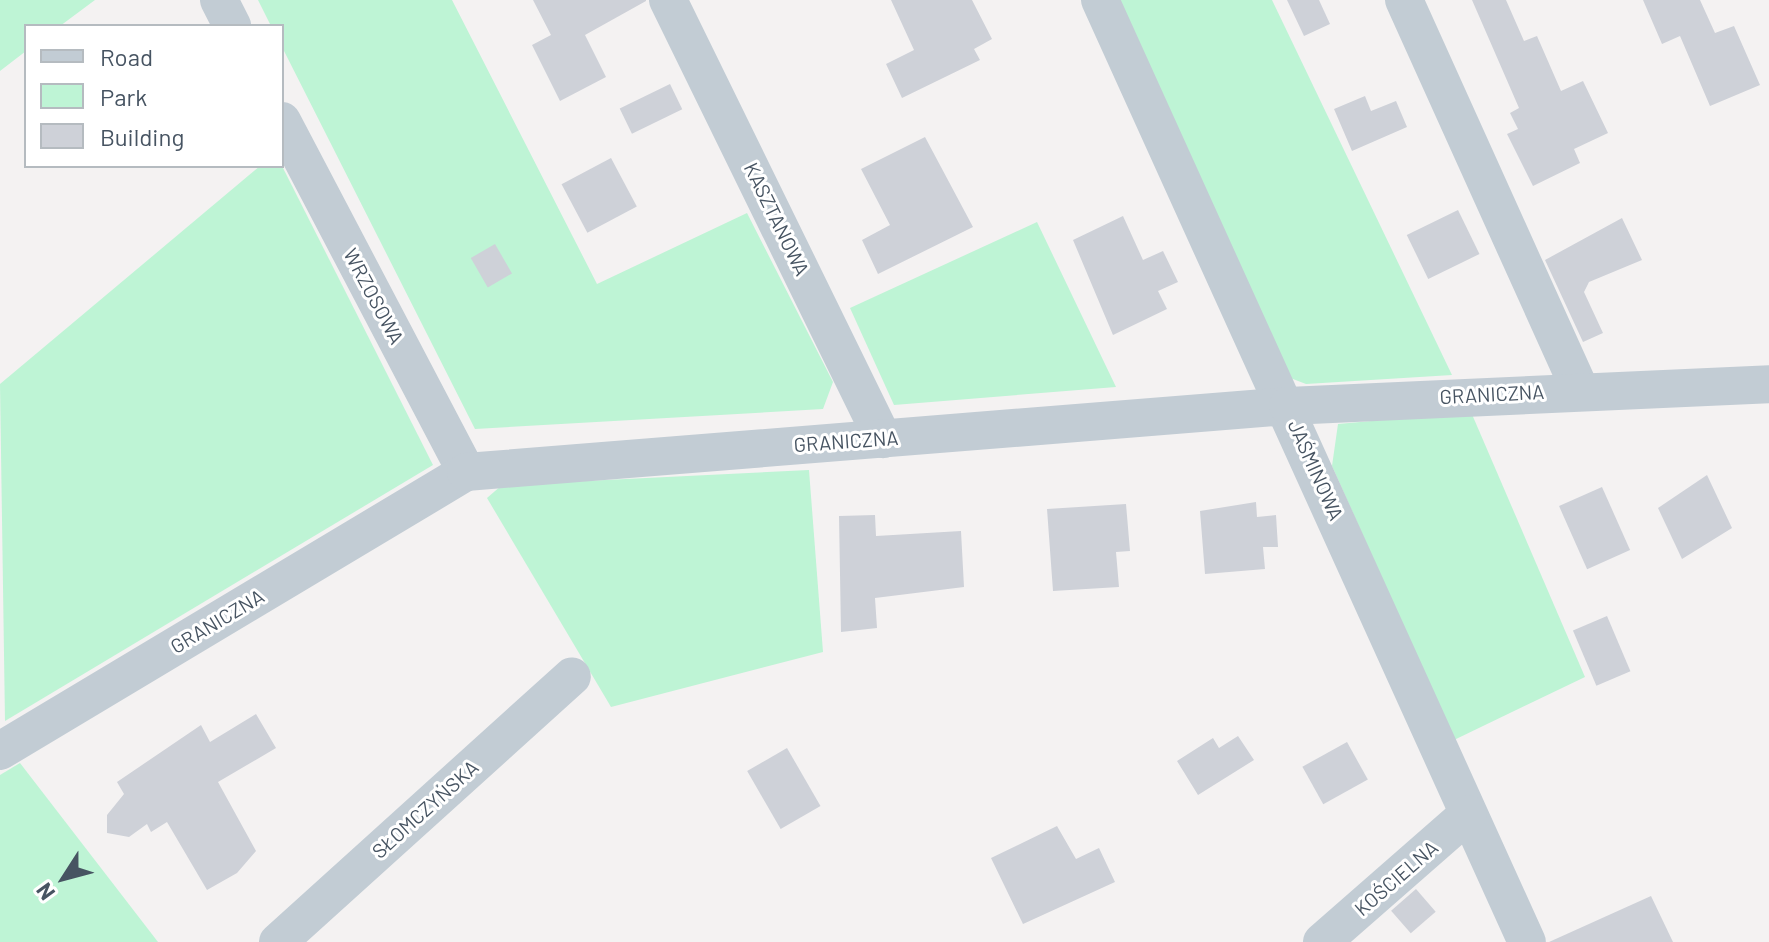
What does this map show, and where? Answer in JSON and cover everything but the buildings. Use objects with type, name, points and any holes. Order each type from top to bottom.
[{"type":"street","points":[[219,0],[231,24]]},
{"type":"street","name":"KASZTANOWA","points":[[668,0],[883,439]]},
{"type":"street","name":"JAŚMINOWA","points":[[1100,0],[1288,406],[1527,942]]},
{"type":"street","points":[[1404,0],[1580,390]]},
{"type":"street","name":"WRZOSOWA","points":[[284,125],[466,472]]},
{"type":"street","name":"GRANICZNA","points":[[0,751],[466,472],[1288,406],[1580,390],[1769,384]]},
{"type":"street","name":"SŁOMCZYŃSKA","points":[[278,942],[572,676]]},
{"type":"street","name":"KOŚCIELNA","points":[[1322,942],[1468,814]]},
{"type":"green space","points":[[0,0],[95,0],[63,24],[24,24],[24,53],[0,71]]},
{"type":"green space","points":[[258,0],[452,0],[597,284],[747,213],[833,382],[823,409],[475,429],[284,51],[284,24],[270,24]]},
{"type":"green space","points":[[1114,0],[1272,0],[1452,375],[1306,384],[1285,376]]},
{"type":"green space","points":[[258,168],[283,168],[433,465],[5,721],[0,384]]},
{"type":"green space","points":[[1037,222],[1116,387],[894,405],[850,308]]},
{"type":"green space","points":[[1471,412],[1585,677],[1454,740],[1332,466],[1338,424]]},
{"type":"green space","points":[[809,470],[823,652],[611,707],[487,498],[502,485]]},
{"type":"green space","points":[[20,763],[158,942],[0,942],[0,775]]}]
